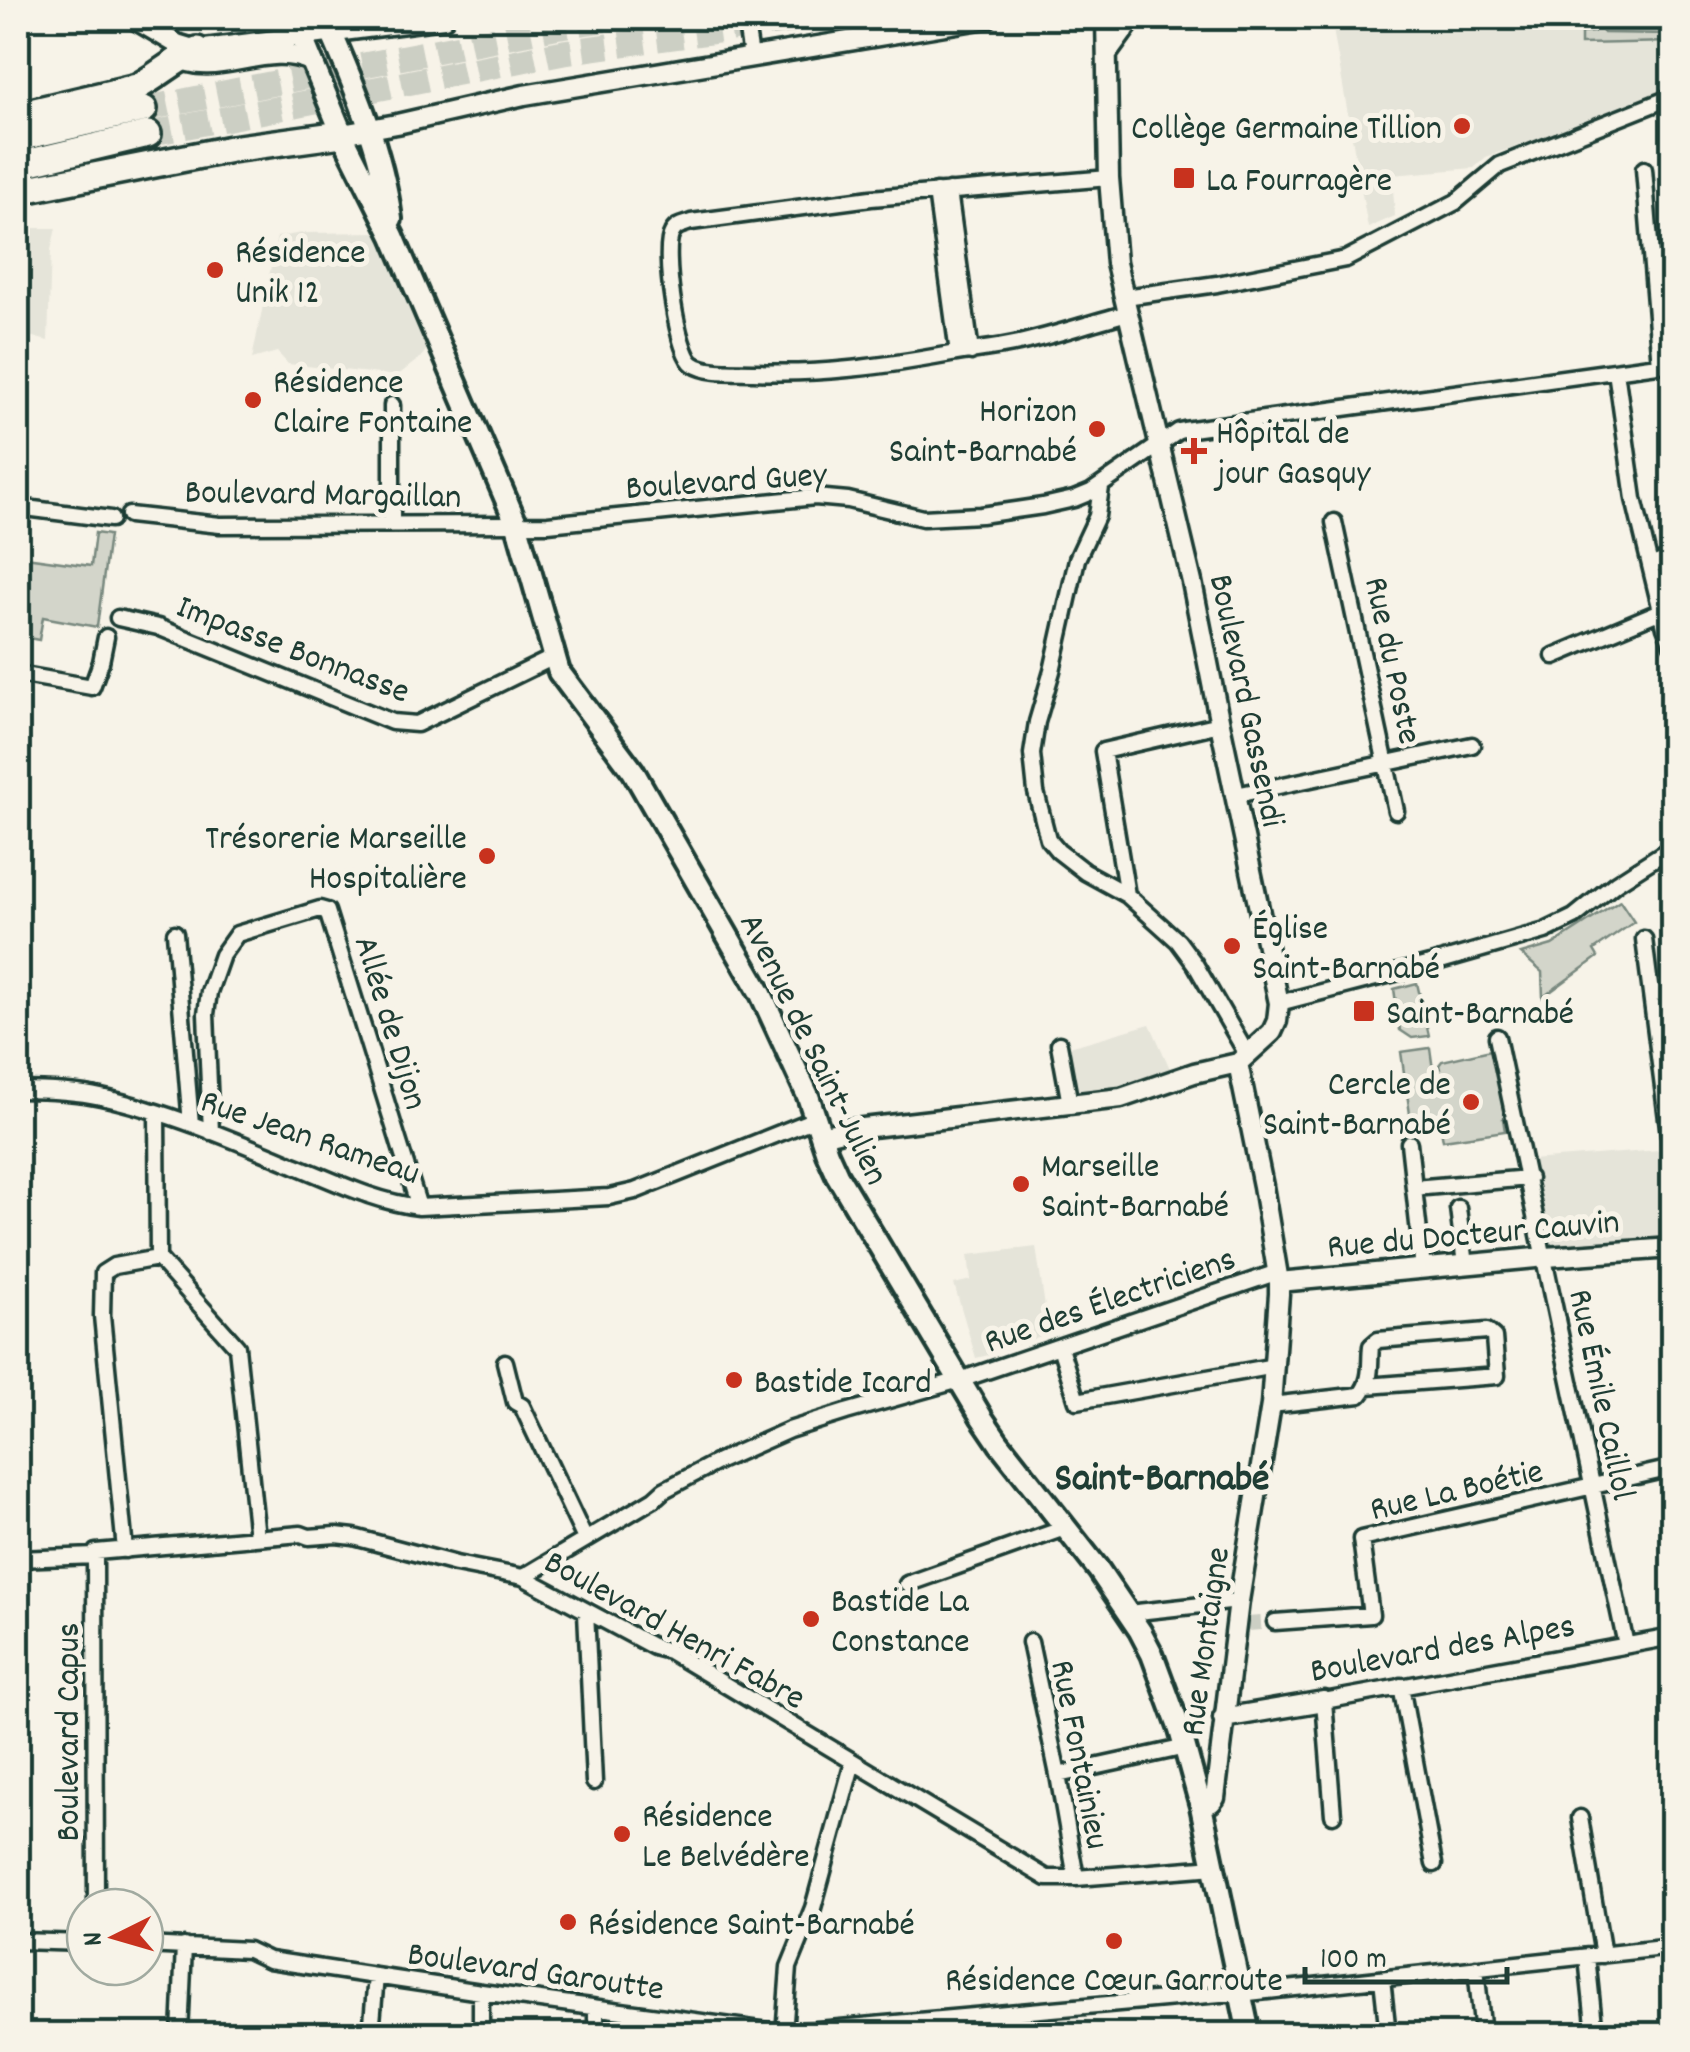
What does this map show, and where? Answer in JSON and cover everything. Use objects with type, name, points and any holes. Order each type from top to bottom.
[{"type":"highway","points":[[18,115],[136,86],[187,54]]},
{"type":"highway","points":[[18,138],[146,121],[18,165]]},
{"type":"highway","points":[[18,191],[231,149],[342,134]]},
{"type":"main road","name":"Avenue de Saint-Julien","points":[[328,25],[370,129],[388,194],[394,236]]},
{"type":"main road","name":"Avenue de Saint-Julien","points":[[300,26],[342,134],[394,236],[518,525],[560,672],[634,771],[762,994],[837,1176],[999,1442],[1098,1569],[1152,1654],[1186,1747],[1249,2034]]},
{"type":"street","points":[[133,18],[178,44],[187,54]]},
{"type":"street","points":[[187,54],[300,26],[444,18]]},
{"type":"street","points":[[745,18],[750,56]]},
{"type":"street","points":[[342,134],[524,95],[987,18]]},
{"type":"street","name":"Boulevard Gassendi","points":[[1106,18],[1114,251],[1192,582],[1280,1004]]},
{"type":"street","points":[[1107,55],[1133,18]]},
{"type":"street","points":[[187,54],[185,62],[206,64],[277,54],[298,55],[312,62]]},
{"type":"street","points":[[1110,178],[852,200],[677,226],[667,249],[686,357],[693,364],[710,369],[755,372],[875,368],[1022,343],[1127,305],[1346,259],[1456,202],[1500,165],[1672,97]]},
{"type":"street","points":[[1644,169],[1666,364]]},
{"type":"street","points":[[943,192],[964,352]]},
{"type":"street","name":"Boulevard Guey","points":[[518,525],[814,496],[923,518],[982,516],[1074,500],[1100,487],[1179,432],[1190,429],[1666,364]]},
{"type":"street","points":[[1616,371],[1634,498],[1672,640]]},
{"type":"street","points":[[392,405],[392,524]]},
{"type":"street","points":[[1100,487],[1097,516],[1077,558],[1037,722],[1032,754],[1036,792],[1048,839],[1058,851],[1085,872],[1127,895],[1178,941],[1243,1059]]},
{"type":"street","points":[[18,507],[111,519]]},
{"type":"street","name":"Boulevard Margaillan","points":[[128,515],[220,525],[518,525]]},
{"type":"street","name":"Rue du Poste","points":[[1334,522],[1396,811]]},
{"type":"street","points":[[1650,566],[1672,557]]},
{"type":"street","points":[[1554,656],[1661,610]]},
{"type":"street","name":"Impasse Bonnasse","points":[[118,618],[158,627],[392,722],[417,724],[554,656]]},
{"type":"street","points":[[18,674],[92,687],[106,638]]},
{"type":"street","points":[[1127,895],[1102,751],[1220,724]]},
{"type":"street","points":[[1236,796],[1472,745]]},
{"type":"street","points":[[818,1128],[846,1130],[1120,1098],[1243,1059],[1272,1032],[1280,1004],[1545,931],[1574,917],[1616,883],[1672,851]]},
{"type":"street","name":"Allée de Dijon","points":[[211,1132],[206,1014],[222,955],[237,934],[320,909],[328,911],[419,1207]]},
{"type":"street","points":[[175,933],[191,1124]]},
{"type":"street","points":[[1644,938],[1672,1158]]},
{"type":"street","points":[[1651,994],[1672,992]]},
{"type":"street","name":"Rue Émile Caillol","points":[[1497,1036],[1626,1646]]},
{"type":"street","points":[[1060,1044],[1070,1104]]},
{"type":"street","name":"Rue Montaigne","points":[[1201,1806],[1215,1798],[1223,1718],[1242,1624],[1239,1600],[1275,1366],[1279,1277],[1243,1059]]},
{"type":"street","name":"Rue Jean Rameau","points":[[18,1090],[103,1097],[191,1124],[359,1191],[419,1207],[609,1197],[818,1128]]},
{"type":"street","points":[[157,1114],[158,1258],[238,1347],[257,1536]]},
{"type":"street","points":[[1410,1142],[1423,1269]]},
{"type":"street","points":[[1414,1188],[1529,1178]]},
{"type":"street","points":[[1458,1208],[1465,1265]]},
{"type":"street","name":"Rue du Docteur Cauvin","points":[[1279,1277],[1672,1248]]},
{"type":"street","points":[[125,1550],[102,1316],[104,1274],[114,1266],[158,1258]]},
{"type":"street","name":"Rue des Électriciens","points":[[523,1577],[664,1490],[790,1430],[960,1380],[1279,1277]]},
{"type":"street","points":[[1271,1405],[1355,1396],[1366,1386],[1371,1373],[1370,1350],[1374,1342],[1487,1331],[1494,1337],[1497,1376],[1366,1386]]},
{"type":"street","points":[[1060,1347],[1078,1401],[1275,1366]]},
{"type":"street","points":[[504,1362],[515,1402],[522,1406],[585,1539]]},
{"type":"street","name":"Rue La Boétie","points":[[1274,1622],[1371,1615],[1361,1539],[1672,1468]]},
{"type":"street","points":[[907,1584],[1066,1528]]},
{"type":"street","name":"Boulevard Henri Fabre","points":[[18,1558],[95,1556],[96,1552],[257,1536],[336,1535],[523,1577],[654,1648],[669,1651],[1047,1878],[1215,1867]]},
{"type":"street","name":"Boulevard Capus","points":[[95,1556],[96,1887]]},
{"type":"street","points":[[1128,1613],[1239,1600]]},
{"type":"street","points":[[586,1612],[594,1782]]},
{"type":"street","name":"Boulevard des Alpes","points":[[1223,1718],[1672,1638]]},
{"type":"street","name":"Rue Fontainieu","points":[[1030,1642],[1076,1878]]},
{"type":"street","points":[[1401,1686],[1434,1864]]},
{"type":"street","points":[[1324,1700],[1333,1815]]},
{"type":"street","points":[[1058,1775],[1186,1747]]},
{"type":"street","points":[[784,2034],[789,1966],[812,1908],[853,1762]]},
{"type":"street","points":[[1580,1818],[1595,1956],[1595,2034]]},
{"type":"street","points":[[18,1940],[65,1942]]},
{"type":"street","name":"Boulevard Garoutte","points":[[165,1945],[248,1950],[269,1960],[784,2034],[1240,1994],[1672,1947]]},
{"type":"street","points":[[180,2034],[184,1946]]},
{"type":"street","points":[[1476,1968],[1483,2034]]},
{"type":"street","points":[[371,2034],[376,1976]]},
{"type":"street","points":[[1382,1979],[1388,2034]]},
{"type":"street","points":[[480,2034],[481,1992]]},
{"type":"street","points":[[596,2008],[596,2034]]},
{"type":"shaded area","name":"Collège Germaine Tillion","points":[[1331,18],[1672,18],[1672,87],[1486,157],[1474,168],[1392,175],[1395,216],[1368,228]]},
{"type":"shaded area","points":[[1586,18],[1592,18],[1604,33],[1672,34],[1672,42],[1581,44],[1581,33],[1594,32]]},
{"type":"shaded area","points":[[1608,18],[1672,18],[1672,28],[1608,28]]},
{"type":"shaded area","points":[[18,228],[56,228],[51,250],[48,341],[29,336],[18,338]]},
{"type":"shaded area","points":[[379,232],[428,348],[420,358],[397,376],[288,364],[277,352],[252,359],[277,237]]},
{"type":"shaded area","points":[[95,533],[109,535],[97,627],[43,617],[39,640],[18,636],[18,556],[91,566]]},
{"type":"shaded area","points":[[1620,901],[1634,922],[1594,950],[1598,957],[1543,997],[1542,972],[1521,954],[1552,945]]},
{"type":"shaded area","points":[[1417,983],[1429,1036],[1412,1038],[1400,1030],[1394,989]]},
{"type":"shaded area","points":[[1150,1024],[1172,1073],[1106,1090],[1073,1093],[1066,1048]]},
{"type":"shaded area","name":"Cercle de Saint-Barnabé","points":[[1430,1048],[1433,1070],[1440,1069],[1442,1061],[1495,1049],[1509,1118],[1503,1119],[1505,1131],[1443,1140],[1439,1118],[1411,1121],[1401,1052]]},
{"type":"shaded area","points":[[1660,1150],[1671,1236],[1549,1247],[1531,1160]]},
{"type":"shaded area","points":[[1036,1247],[1049,1333],[1004,1349],[997,1344],[991,1346],[989,1355],[976,1358],[954,1284],[971,1280],[968,1255]]},
{"type":"tunnel","points":[[144,109],[560,26],[619,18]]},
{"type":"tunnel","points":[[148,134],[564,52],[812,18]]},
{"type":"tunnel","points":[[1247,1624],[1275,1622]]},
{"type":"place","name":"Collège Germaine Tillion","points":[[1462,126]]},
{"type":"place","name":"La Fourragère","points":[[1184,178]]},
{"type":"place","name":"Résidence Unik 12","points":[[215,270]]},
{"type":"place","name":"Résidence Claire Fontaine","points":[[253,400]]},
{"type":"place","name":"Horizon Saint-Barnabé","points":[[1097,429]]},
{"type":"place","name":"Hôpital de jour Gasquy","points":[[1194,451]]},
{"type":"place","name":"Trésorerie Marseille Hospitalière","points":[[487,856]]},
{"type":"place","name":"Église Saint-Barnabé","points":[[1232,946]]},
{"type":"place","name":"Saint-Barnabé","points":[[1364,1011]]},
{"type":"place","name":"Cercle de Saint-Barnabé","points":[[1471,1102]]},
{"type":"place","name":"Marseille Saint-Barnabé","points":[[1021,1184]]},
{"type":"place","name":"Bastide Icard","points":[[734,1380]]},
{"type":"place","name":"Bastide La Constance","points":[[811,1619]]},
{"type":"place","name":"Résidence Le Belvédère","points":[[622,1834]]},
{"type":"place","name":"Résidence Saint-Barnabé","points":[[568,1922]]},
{"type":"place","name":"Résidence Cœur Garroute","points":[[1114,1941]]},
{"type":"district","name":"Saint-Barnabé","points":[[1162,1475]]}]
